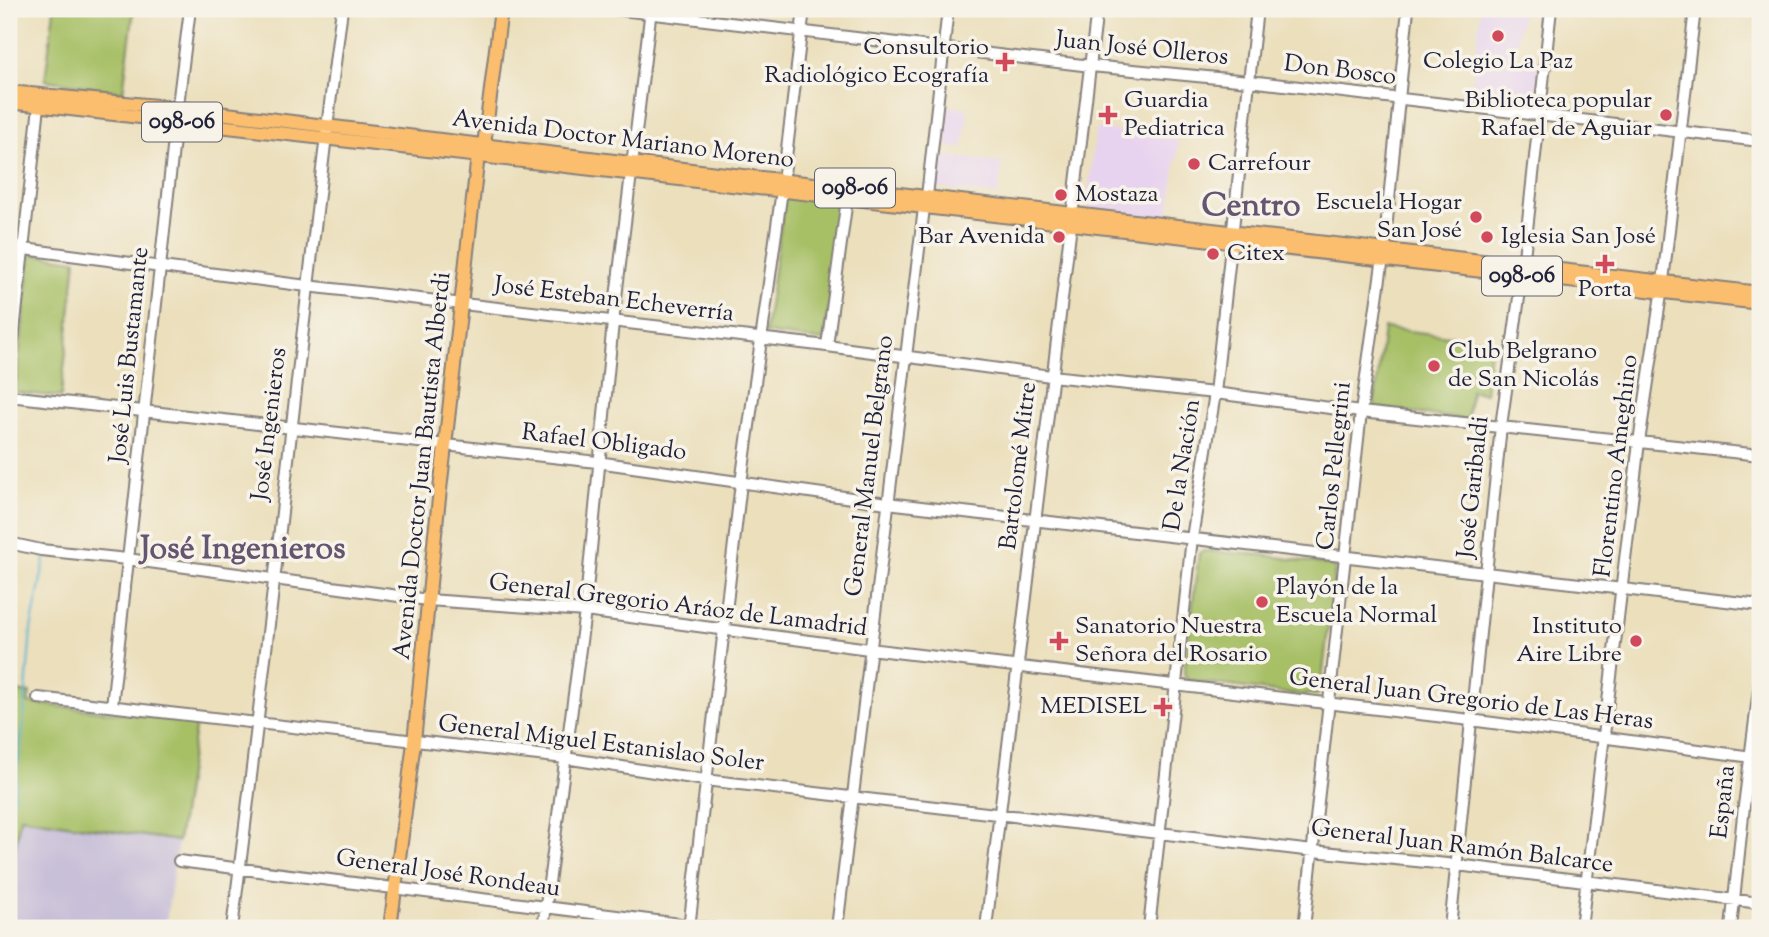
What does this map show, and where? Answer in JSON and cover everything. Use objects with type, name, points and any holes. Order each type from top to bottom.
[{"type":"main road","name":"Avenida Doctor Juan Bautista Alberdi","points":[[390,928],[414,742],[462,303],[501,9]]},
{"type":"main road","name":"Avenida Doctor Mariano Moreno","points":[[9,92],[177,115],[1232,237]]},
{"type":"main road","name":"Avenida Doctor Mariano Moreno","points":[[9,102],[177,115]]},
{"type":"main road","name":"Avenida Doctor Mariano Moreno","points":[[782,185],[847,198],[925,202]]},
{"type":"main road","name":"098-06","points":[[1232,237],[1662,286],[1760,293]]},
{"type":"main road","name":"098-06","points":[[1662,286],[1760,303]]},
{"type":"street","name":"José Luis Bustamante","points":[[112,706],[190,9]]},
{"type":"street","name":"José Ingenieros","points":[[232,928],[342,9]]},
{"type":"street","name":"Juan José Olleros","points":[[613,9],[651,11],[802,32],[1091,66],[1249,81]]},
{"type":"street","points":[[690,927],[741,483],[804,9]]},
{"type":"street","name":"General Manuel Belgrano","points":[[837,928],[948,9]]},
{"type":"street","name":"Bartolomé Mitre","points":[[986,928],[1097,9]]},
{"type":"street","name":"De la Nación","points":[[1149,928],[1192,538],[1215,393],[1257,9]]},
{"type":"street","name":"Carlos Pellegrini","points":[[1304,928],[1361,412],[1384,255],[1408,9]]},
{"type":"street","name":"José Garibaldi","points":[[1450,928],[1501,426],[1523,270],[1551,9]]},
{"type":"street","name":"Florentino Ameghino","points":[[1581,928],[1639,442],[1662,286],[1695,9]]},
{"type":"street","points":[[543,928],[585,611],[612,322],[651,11]]},
{"type":"street","name":"Don Bosco","points":[[1249,81],[1760,141]]},
{"type":"street","points":[[9,376],[39,106]]},
{"type":"street","points":[[827,346],[847,198]]},
{"type":"street","name":"José Esteban Echeverría","points":[[9,247],[307,286],[827,346],[1051,376],[1760,455]]},
{"type":"street","name":"Rafael Obligado","points":[[9,396],[597,462],[887,503],[1760,605]]},
{"type":"street","name":"General Gregorio Aráoz de Lamadrid","points":[[9,543],[53,552],[127,559],[428,600],[585,611],[1176,686]]},
{"type":"street","name":"España","points":[[1731,928],[1755,757],[1760,681]]},
{"type":"street","name":"General Juan Gregorio de Las Heras","points":[[1176,686],[1755,757]]},
{"type":"street","name":"General Miguel Estanislao Soler","points":[[38,698],[565,758],[705,780],[1160,832]]},
{"type":"street","name":"General Juan Ramón Balcarce","points":[[1160,832],[1457,864],[1760,903]]},
{"type":"street","name":"General José Rondeau","points":[[179,861],[712,928]]},
{"type":"shaded area","name":"Colegio La Paz","points":[[1481,9],[1523,9],[1513,62],[1539,66],[1535,108],[1471,97]]},
{"type":"shaded area","points":[[943,105],[968,109],[963,148],[938,145]]},
{"type":"shaded area","points":[[1096,128],[1179,139],[1168,220],[1086,209]]},
{"type":"shaded area","points":[[939,155],[1002,163],[998,195],[935,188]]},
{"type":"shaded area","points":[[20,817],[178,841],[165,928],[9,928],[9,890]]},
{"type":"green space","points":[[54,9],[134,9],[123,92],[45,80]]},
{"type":"green space","points":[[785,195],[844,203],[824,341],[765,333]]},
{"type":"green space","points":[[31,254],[76,260],[61,397],[15,392]]},
{"type":"green space","name":"Club Belgrano de San Nicolás","points":[[1384,328],[1491,341],[1485,393],[1471,391],[1467,420],[1374,408]]},
{"type":"green space","points":[[1204,551],[1263,555],[1330,565],[1335,569],[1321,689],[1317,695],[1305,696],[1187,680],[1184,674],[1199,553]]},
{"type":"green space","points":[[9,690],[30,693],[28,703],[196,722],[178,841],[20,817],[9,890]]},
{"type":"waterway","points":[[9,831],[23,728],[31,629],[45,558]]},
{"type":"place","name":"Colegio La Paz","points":[[1498,36]]},
{"type":"place","name":"Consultorio Radiológico Ecografía","points":[[1005,62]]},
{"type":"place","name":"Guardia Pediatrica","points":[[1108,115]]},
{"type":"place","name":"Biblioteca popular Rafael de Aguiar","points":[[1666,115]]},
{"type":"place","name":"Carrefour","points":[[1194,164]]},
{"type":"place","name":"Mostaza","points":[[1061,195]]},
{"type":"place","name":"Escuela Hogar San José","points":[[1476,217]]},
{"type":"place","name":"Bar Avenida","points":[[1059,237]]},
{"type":"place","name":"Iglesia San José","points":[[1487,237]]},
{"type":"place","name":"Citex","points":[[1213,254]]},
{"type":"place","name":"Porta","points":[[1605,264]]},
{"type":"place","name":"Club Belgrano de San Nicolás","points":[[1434,366]]},
{"type":"place","name":"Playón de la Escuela Normal","points":[[1262,602]]},
{"type":"place","name":"Sanatorio Nuestra Señora del Rosario","points":[[1059,641]]},
{"type":"place","name":"Instituto Aire Libre","points":[[1636,641]]},
{"type":"place","name":"MEDISEL","points":[[1163,707]]},
{"type":"district","name":"Centro","points":[[1251,207]]},
{"type":"district","name":"José Ingenieros","points":[[243,550]]}]
